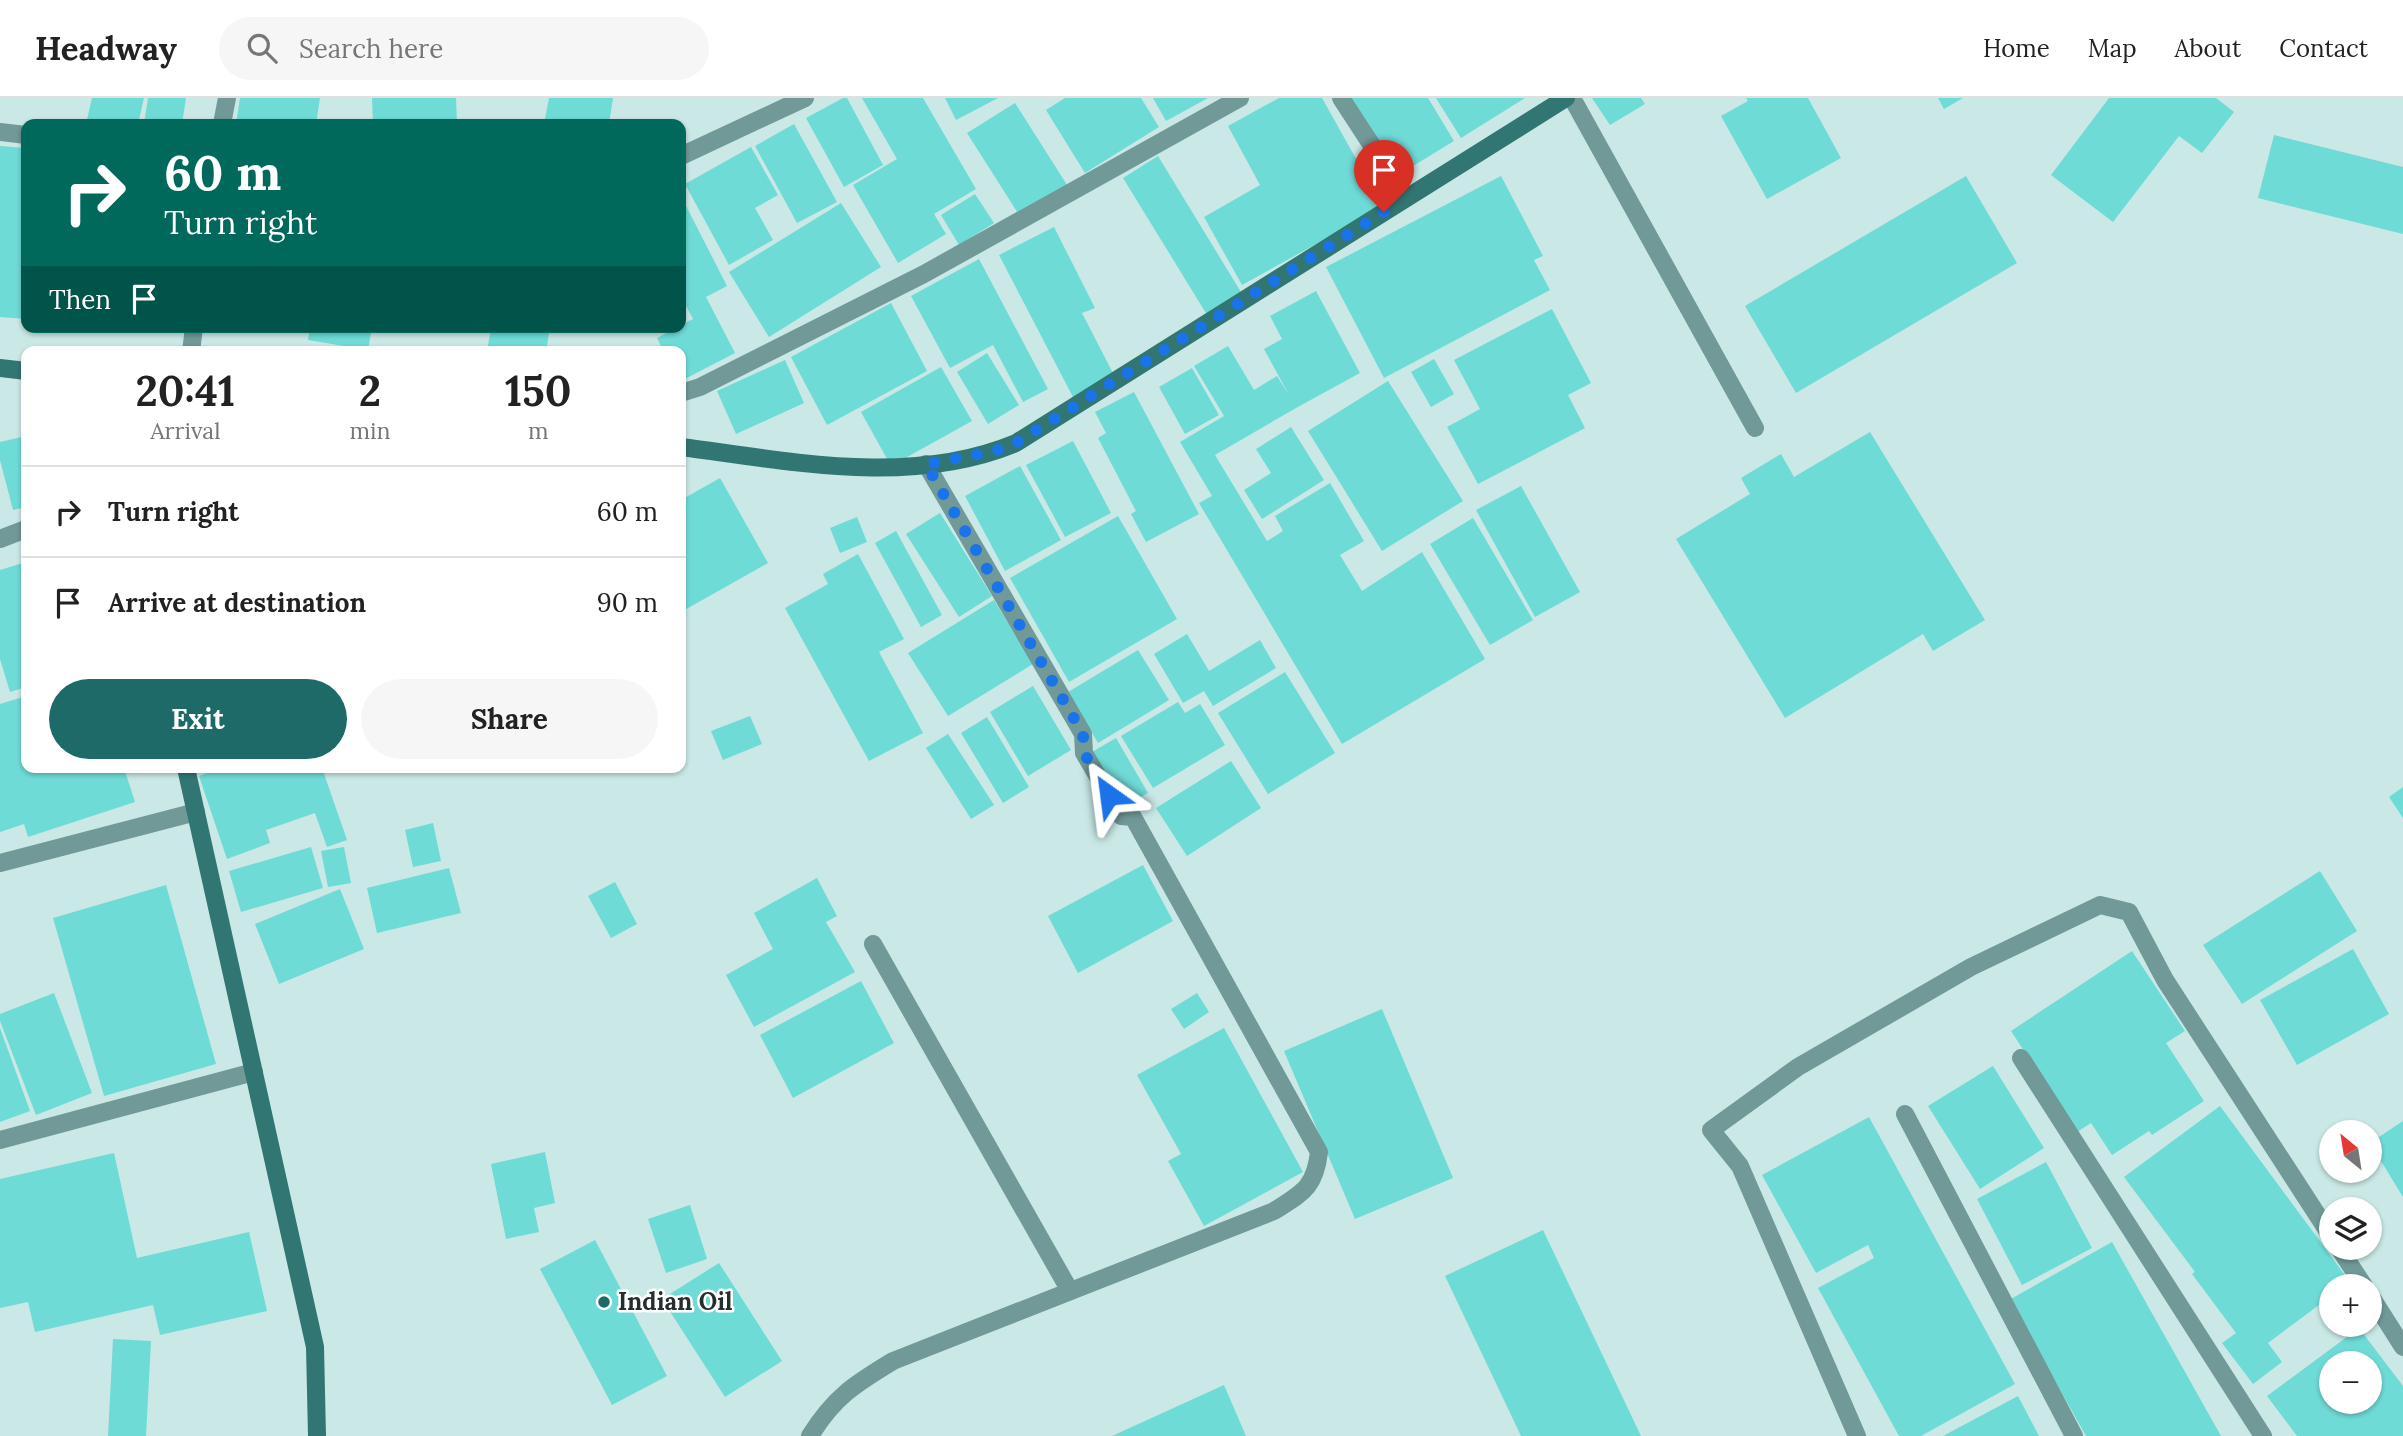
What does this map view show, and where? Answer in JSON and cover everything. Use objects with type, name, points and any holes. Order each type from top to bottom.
[{"type":"street","points":[[223,119],[228,98]]},
{"type":"street","points":[[686,153],[785,102],[805,98]]},
{"type":"street","points":[[686,391],[700,387],[924,274],[1240,98]]},
{"type":"street","points":[[1341,98],[1406,198]]},
{"type":"street","points":[[686,448],[856,469],[926,464],[995,451],[1016,443],[1566,98]]},
{"type":"street","points":[[1572,98],[1755,429]]},
{"type":"street","points":[[0,132],[21,134]]},
{"type":"street","points":[[0,368],[21,370]]},
{"type":"street","points":[[810,1436],[823,1415],[848,1389],[893,1361],[1274,1211],[1307,1190],[1317,1172],[1319,1153],[1133,817],[1121,816],[1084,753],[1083,734],[926,464]]},
{"type":"street","points":[[0,539],[21,531]]},
{"type":"street","points":[[187,773],[315,1347],[317,1436]]},
{"type":"street","points":[[0,863],[196,812]]},
{"type":"street","points":[[1857,1436],[1740,1166],[1711,1130],[1810,1060],[1971,967],[2100,905],[2129,912],[2165,980],[2319,1217]]},
{"type":"street","points":[[873,944],[1070,1291]]},
{"type":"street","points":[[2021,1058],[2263,1436]]},
{"type":"street","points":[[0,1140],[254,1072]]},
{"type":"street","points":[[1905,1114],[2074,1436]]},
{"type":"street","points":[[2382,1314],[2403,1347]]},
{"type":"building","points":[[92,98],[144,98],[139,119],[87,119]]},
{"type":"building","points":[[148,98],[186,98],[183,119],[145,119]]},
{"type":"building","points":[[240,98],[320,98],[317,119],[237,119]]},
{"type":"building","points":[[372,98],[456,98],[457,119],[373,119]]},
{"type":"building","points":[[549,98],[613,98],[610,119],[545,119]]},
{"type":"building","points":[[847,98],[883,165],[844,187],[806,118]]},
{"type":"building","points":[[862,98],[923,98],[976,189],[934,214],[946,234],[898,263],[853,185],[897,159]]},
{"type":"building","points":[[945,98],[998,98],[956,120]]},
{"type":"building","points":[[1065,98],[1141,98],[1159,127],[1085,173],[1046,110]]},
{"type":"building","points":[[1153,98],[1208,98],[1166,121]]},
{"type":"building","points":[[1279,98],[1322,98],[1383,207],[1242,285],[1204,217],[1260,185],[1228,126]]},
{"type":"building","points":[[1346,98],[1428,98],[1454,141],[1395,177]]},
{"type":"building","points":[[1436,98],[1525,98],[1461,138]]},
{"type":"building","points":[[1592,98],[1641,98],[1645,104],[1610,125]]},
{"type":"building","points":[[1746,98],[1808,98],[1841,158],[1767,199],[1721,116],[1748,101]]},
{"type":"building","points":[[1938,98],[1963,98],[1944,109]]},
{"type":"building","points":[[2109,98],[2216,98],[2234,112],[2202,153],[2179,136],[2113,222],[2051,175]]},
{"type":"building","points":[[1015,103],[1069,188],[1021,218],[967,133]]},
{"type":"building","points":[[794,124],[837,202],[797,223],[755,146]]},
{"type":"building","points":[[2274,135],[2403,167],[2403,234],[2258,198]]},
{"type":"building","points":[[0,146],[21,148],[21,319],[0,317]]},
{"type":"building","points":[[751,147],[778,195],[755,208],[773,240],[729,265],[686,183]]},
{"type":"building","points":[[1158,156],[1244,297],[1209,318],[1123,178]]},
{"type":"building","points":[[1501,176],[1543,256],[1534,260],[1550,290],[1384,378],[1326,267]]},
{"type":"building","points":[[1966,176],[2017,263],[1796,393],[1745,306]]},
{"type":"building","points":[[975,194],[994,223],[959,245],[941,215]]},
{"type":"building","points":[[841,203],[881,267],[769,337],[729,272]]},
{"type":"building","points":[[686,206],[727,286],[706,297],[735,353],[686,378],[686,346],[661,346],[657,338],[666,333],[686,333],[686,323],[693,319],[686,306]]},
{"type":"building","points":[[1054,227],[1095,308],[1082,313],[1115,377],[1074,399],[999,255]]},
{"type":"building","points":[[979,259],[1048,389],[1023,402],[993,345],[950,368],[911,296]]},
{"type":"building","points":[[1316,291],[1360,373],[1215,455],[1267,541],[1283,531],[1275,516],[1330,483],[1364,541],[1340,555],[1362,591],[1422,552],[1485,659],[1342,744],[1199,503],[1212,496],[1180,442],[1224,416],[1194,366],[1228,346],[1254,390],[1277,376],[1289,395],[1264,349],[1282,339],[1270,316]]},
{"type":"building","points":[[891,303],[927,371],[827,425],[791,357]]},
{"type":"building","points":[[1552,309],[1591,383],[1568,395],[1585,428],[1478,484],[1447,427],[1480,409],[1454,360]]},
{"type":"building","points":[[309,333],[371,333],[369,346],[344,346],[308,340]]},
{"type":"building","points":[[490,333],[549,333],[547,346],[488,346]]},
{"type":"building","points":[[987,353],[1019,405],[988,424],[957,372]]},
{"type":"building","points":[[1434,359],[1454,394],[1431,407],[1411,372]]},
{"type":"building","points":[[785,360],[804,403],[736,434],[717,391]]},
{"type":"building","points":[[941,367],[972,421],[891,466],[861,412]]},
{"type":"building","points":[[1192,368],[1219,415],[1185,434],[1159,387]]},
{"type":"building","points":[[1388,381],[1463,501],[1382,551],[1308,431]]},
{"type":"building","points":[[1134,392],[1199,514],[1146,542],[1131,514],[1136,511],[1098,438],[1106,433],[1095,412]]},
{"type":"building","points":[[1291,427],[1324,480],[1262,519],[1244,490],[1271,473],[1256,449]]},
{"type":"building","points":[[1870,432],[1985,620],[1933,651],[1923,634],[1785,718],[1676,539],[1750,494],[1741,478],[1781,454],[1794,477]]},
{"type":"building","points":[[21,437],[21,508],[13,510],[0,460],[0,442]]},
{"type":"building","points":[[1073,441],[1111,513],[1065,537],[1026,465]]},
{"type":"building","points":[[1020,466],[1061,540],[1005,571],[965,496]]},
{"type":"building","points":[[720,478],[768,563],[686,609],[686,497]]},
{"type":"building","points":[[1521,486],[1580,592],[1535,617],[1476,510]]},
{"type":"building","points":[[940,513],[992,596],[959,617],[906,534]]},
{"type":"building","points":[[1118,516],[1177,619],[1069,682],[1010,578]]},
{"type":"building","points":[[857,517],[867,542],[840,553],[830,528]]},
{"type":"building","points":[[1473,518],[1533,620],[1490,645],[1430,544]]},
{"type":"building","points":[[896,531],[942,615],[921,627],[875,543]]},
{"type":"building","points":[[858,554],[904,639],[879,652],[923,733],[869,761],[785,608],[828,584],[823,574]]},
{"type":"building","points":[[21,564],[21,689],[10,692],[0,659],[0,570]]},
{"type":"building","points":[[994,600],[1033,664],[948,716],[908,653]]},
{"type":"building","points":[[1187,634],[1209,671],[1260,640],[1276,668],[1213,706],[1204,691],[1183,703],[1154,654]]},
{"type":"building","points":[[1138,650],[1169,700],[1098,743],[1068,692]]},
{"type":"building","points":[[1285,672],[1335,753],[1268,794],[1218,713]]},
{"type":"building","points":[[1033,686],[1071,750],[1028,776],[990,712]]},
{"type":"building","points":[[21,698],[21,773],[126,773],[135,802],[28,837],[24,824],[0,832],[0,704]]},
{"type":"building","points":[[1178,702],[1185,713],[1200,704],[1225,745],[1153,788],[1121,736]]},
{"type":"building","points":[[750,716],[762,744],[723,760],[711,731]]},
{"type":"building","points":[[987,717],[1029,787],[1003,803],[961,733]]},
{"type":"building","points":[[948,734],[994,805],[971,819],[926,748]]},
{"type":"building","points":[[1116,738],[1148,793],[1123,807],[1092,752]]},
{"type":"building","points":[[1231,761],[1261,808],[1187,856],[1156,808]]},
{"type":"building","points":[[207,773],[324,773],[347,840],[327,847],[315,813],[266,830],[270,843],[227,859],[199,776]]},
{"type":"building","points":[[2403,787],[2403,818],[2389,797]]},
{"type":"building","points":[[433,823],[441,861],[413,867],[405,830]]},
{"type":"building","points":[[311,847],[323,888],[241,912],[229,871]]},
{"type":"building","points":[[344,847],[351,883],[328,887],[321,851]]},
{"type":"building","points":[[1143,865],[1173,921],[1078,973],[1048,916]]},
{"type":"building","points":[[449,868],[461,913],[377,933],[367,888]]},
{"type":"building","points":[[2320,871],[2357,931],[2242,1004],[2203,945]]},
{"type":"building","points":[[817,878],[837,916],[826,922],[855,972],[754,1027],[726,975],[773,949],[754,913]]},
{"type":"building","points":[[615,882],[637,924],[611,938],[588,896]]},
{"type":"building","points":[[166,885],[216,1064],[104,1096],[53,918]]},
{"type":"building","points":[[340,889],[364,949],[279,984],[255,924]]},
{"type":"building","points":[[2353,949],[2389,1014],[2297,1065],[2260,1000]]},
{"type":"building","points":[[2132,951],[2185,1031],[2166,1043],[2204,1101],[2152,1135],[2149,1131],[2112,1155],[2091,1123],[2077,1132],[2011,1031]]},
{"type":"building","points":[[861,981],[894,1043],[793,1098],[760,1035]]},
{"type":"building","points":[[54,993],[92,1093],[36,1115],[0,1021],[0,1014]]},
{"type":"building","points":[[1197,993],[1209,1012],[1184,1029],[1171,1009]]},
{"type":"building","points":[[1382,1009],[1453,1178],[1355,1219],[1284,1051]]},
{"type":"building","points":[[0,1028],[30,1111],[0,1122]]},
{"type":"building","points":[[1224,1028],[1303,1172],[1204,1226],[1168,1161],[1181,1154],[1137,1075]]},
{"type":"building","points":[[1993,1066],[2044,1148],[1980,1189],[1928,1106]]},
{"type":"building","points":[[2220,1106],[2319,1240],[2319,1260],[2334,1260],[2344,1274],[2319,1274],[2319,1305],[2268,1343],[2282,1362],[2253,1384],[2222,1343],[2236,1333],[2192,1274],[2195,1272],[2124,1177]]},
{"type":"building","points":[[1869,1117],[2015,1384],[1921,1436],[1899,1436],[1818,1288],[1874,1258],[1868,1245],[1816,1273],[1762,1175]]},
{"type":"building","points":[[2403,1121],[2403,1197],[2382,1163],[2382,1135]]},
{"type":"building","points":[[545,1152],[555,1203],[534,1208],[539,1232],[506,1239],[491,1164]]},
{"type":"building","points":[[114,1153],[137,1258],[249,1232],[267,1311],[160,1335],[153,1305],[35,1332],[28,1302],[0,1308],[0,1179]]},
{"type":"building","points":[[2046,1162],[2092,1248],[2022,1285],[1977,1199]]},
{"type":"building","points":[[690,1205],[707,1259],[666,1273],[648,1219]]},
{"type":"building","points":[[1543,1230],[1641,1436],[1521,1436],[1445,1276]]},
{"type":"building","points":[[595,1240],[667,1376],[612,1405],[540,1269]]},
{"type":"building","points":[[2112,1242],[2221,1436],[2086,1436],[2009,1300]]},
{"type":"building","points":[[719,1263],[782,1361],[725,1397],[662,1299]]},
{"type":"building","points":[[2347,1337],[2366,1337],[2376,1351],[2328,1351]]},
{"type":"building","points":[[113,1339],[151,1341],[146,1436],[108,1436]]},
{"type":"building","points":[[2319,1358],[2319,1414],[2382,1414],[2382,1358],[2403,1386],[2403,1436],[2297,1436],[2267,1396]]},
{"type":"building","points":[[1224,1385],[1246,1436],[1112,1436]]},
{"type":"building","points":[[2018,1396],[2039,1436],[1943,1436]]},
{"type":"place","name":"Indian Oil","points":[[604,1302]]},
{"type":"route","points":[[1109,795],[1084,753],[1083,734],[926,464],[995,451],[1016,443],[1384,212]]}]
